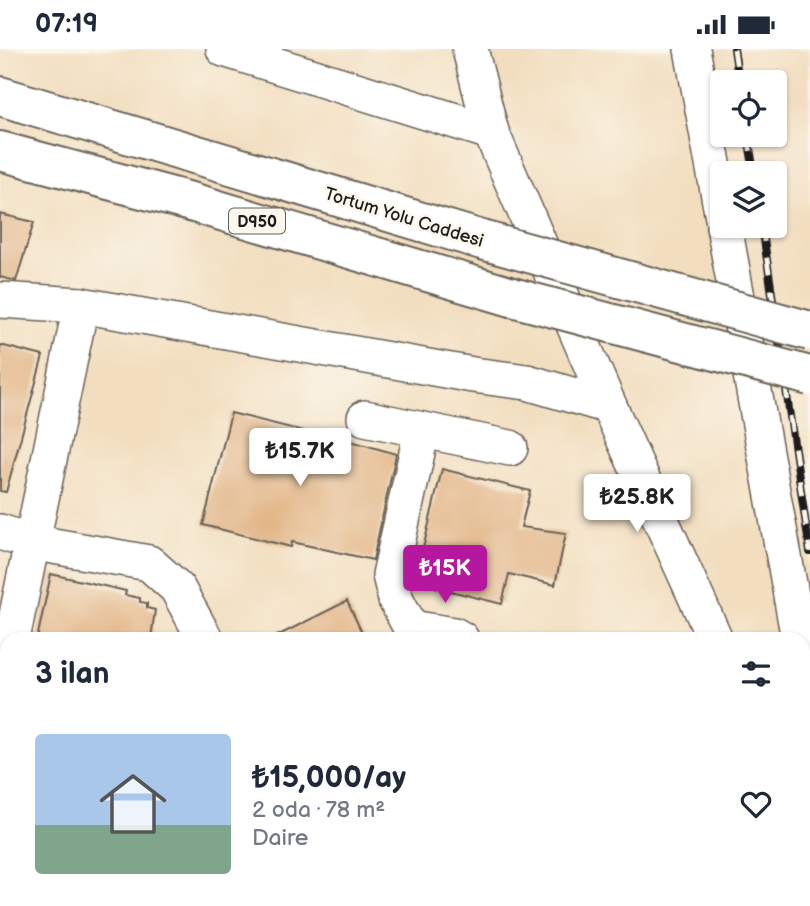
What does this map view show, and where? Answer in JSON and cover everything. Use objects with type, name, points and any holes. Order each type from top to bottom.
[{"type":"highway","name":"Tortum Yolu Caddesi","points":[[0,96],[482,240],[810,331]]},
{"type":"highway","name":"D950","points":[[0,151],[204,206],[512,297],[810,376]]},
{"type":"street","points":[[223,49],[491,132]]},
{"type":"street","points":[[470,49],[491,132],[609,406],[712,632]]},
{"type":"street","points":[[692,49],[713,161]]},
{"type":"street","points":[[726,238],[798,632]]},
{"type":"street","points":[[0,300],[81,305],[460,373],[527,382],[609,406]]},
{"type":"street","points":[[12,632],[16,537],[81,305]]},
{"type":"street","points":[[365,418],[510,448]]},
{"type":"street","points":[[408,632],[390,575],[422,430]]},
{"type":"street","points":[[16,537],[149,562],[177,588],[201,632]]},
{"type":"building","points":[[0,214],[34,222],[16,281],[0,277]]},
{"type":"building","points":[[0,345],[43,356],[6,492],[0,491]]},
{"type":"building","points":[[231,413],[396,454],[373,560],[292,542],[291,547],[203,525]]},
{"type":"building","points":[[442,469],[530,491],[521,527],[566,533],[555,585],[509,574],[502,604],[415,582]]},
{"type":"building","points":[[51,574],[126,591],[125,595],[140,598],[140,602],[147,603],[147,608],[155,610],[152,632],[39,632]]},
{"type":"building","points":[[347,601],[362,632],[285,632]]},
{"type":"railway","points":[[734,49],[737,70]]},
{"type":"railway","points":[[750,147],[752,161]]},
{"type":"railway","points":[[764,238],[810,552]]}]
